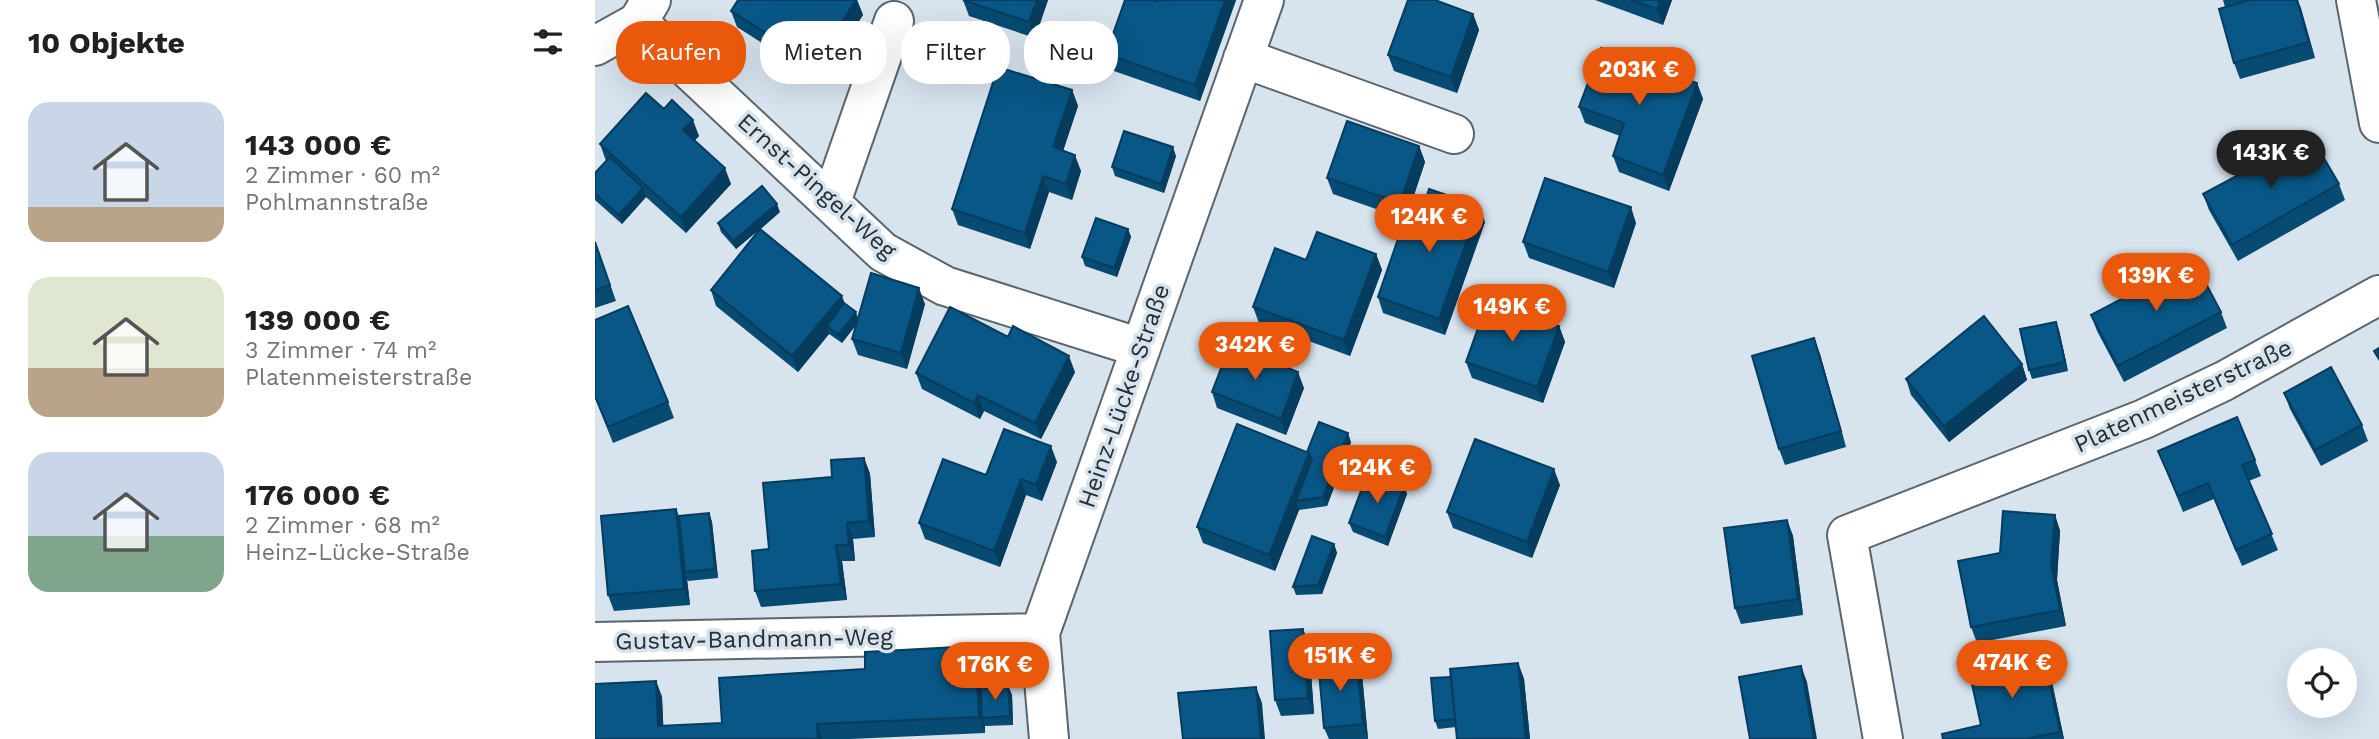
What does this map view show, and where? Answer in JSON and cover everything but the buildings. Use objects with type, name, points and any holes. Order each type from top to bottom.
[{"type":"street","name":"Heinz-Lücke-Straße","points":[[1049,739],[1040,633],[1263,0]]},
{"type":"street","points":[[2356,0],[2379,123]]},
{"type":"street","points":[[595,46],[645,11]]},
{"type":"street","name":"Ernst-Pingel-Weg","points":[[645,11],[883,252],[945,286],[1141,348]]},
{"type":"street","points":[[831,202],[894,21]]},
{"type":"street","points":[[1243,58],[1454,134]]},
{"type":"street","name":"Platenmeisterstraße","points":[[1883,739],[1847,535],[2110,433],[2224,382],[2379,295]]},
{"type":"street","name":"Gustav-Bandmann-Weg","points":[[595,642],[1040,633]]}]
